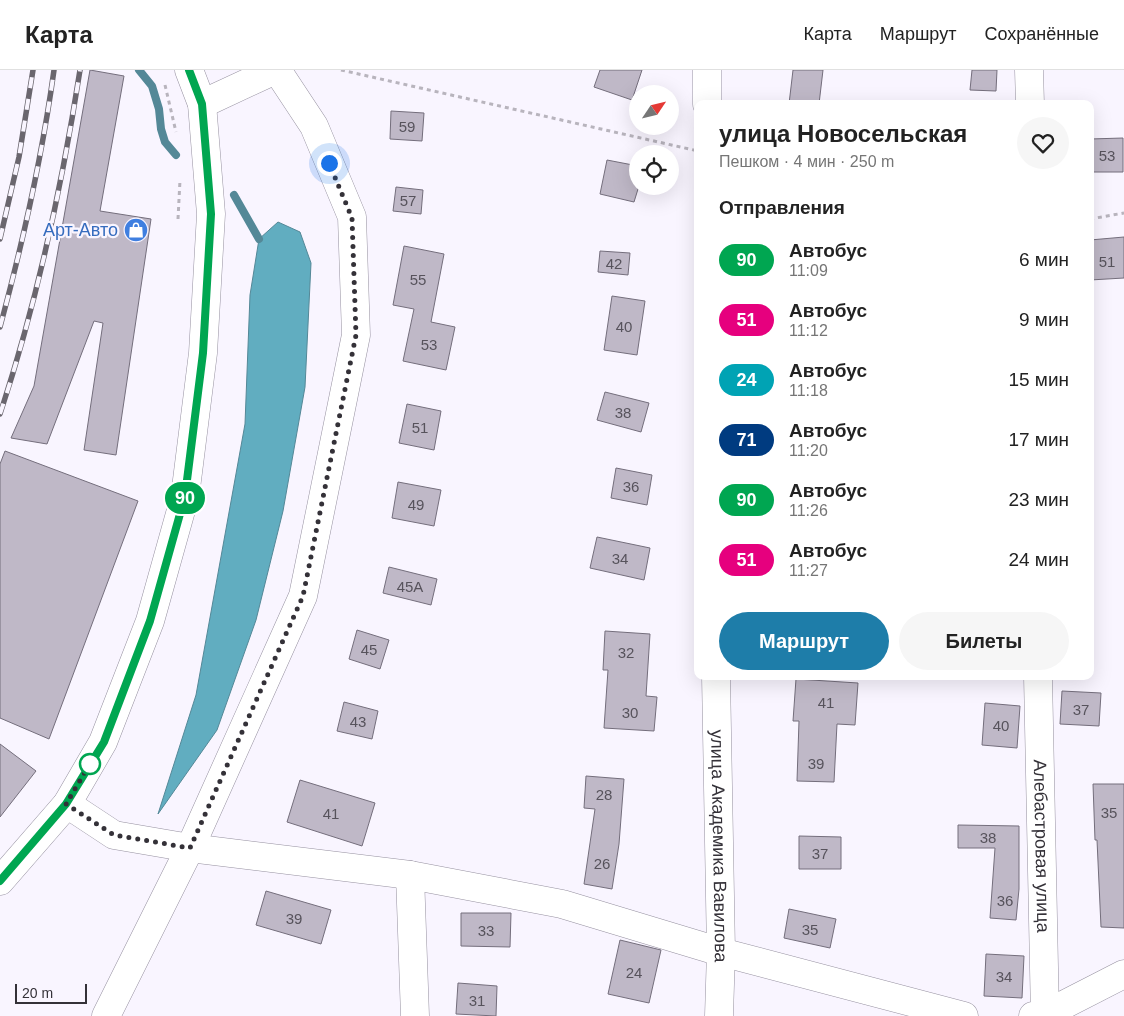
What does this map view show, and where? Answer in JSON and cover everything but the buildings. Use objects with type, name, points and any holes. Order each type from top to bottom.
[{"type":"street","points":[[0,881],[66,804],[104,742],[150,621],[185,496],[203,353],[211,214],[202,104],[189,70]]},
{"type":"street","points":[[106,1016],[190,848],[303,596],[356,335],[352,218],[314,126],[276,70],[202,104]]},
{"type":"street","points":[[707,70],[707,100]]},
{"type":"street","points":[[1029,70],[1030,100]]},
{"type":"street","name":"улица Академика Вавилова","points":[[716,680],[721,952],[719,1016]]},
{"type":"street","name":"Алебастровая улица","points":[[1038,680],[1040,1016]]},
{"type":"street","points":[[66,804],[114,835],[190,848],[410,875],[562,904],[721,952],[964,1016]]},
{"type":"street","points":[[410,875],[415,1016]]},
{"type":"street","points":[[1040,1016],[1124,974]]},
{"type":"path","points":[[341,70],[694,150]]},
{"type":"path","points":[[162,77],[178,138]]},
{"type":"path","points":[[178,218],[181,175]]},
{"type":"path","points":[[1094,217],[1124,213]]},
{"type":"water","points":[[278,222],[300,232],[311,263],[305,387],[283,511],[256,620],[217,730],[158,814],[196,695],[245,424],[250,295],[259,239]]},
{"type":"waterway","points":[[139,70],[152,86],[159,109],[161,129],[165,142],[176,155]]},
{"type":"waterway","points":[[234,195],[259,239]]},
{"type":"railway","points":[[0,239],[19,157],[33,70]]},
{"type":"railway","points":[[0,327],[31,199],[44,135],[54,70]]},
{"type":"railway","points":[[0,414],[37,287],[57,200],[80,70]]},
{"type":"bus line","name":"90","points":[[0,881],[66,804],[104,742],[150,621],[185,496],[203,353],[211,214],[202,104],[189,70]]},
{"type":"place","name":"Арт-Авто","points":[[136,230]]},
{"type":"route","points":[[90,764],[94,757],[66,804],[114,835],[190,848],[303,596],[356,335],[352,218],[329,163]]}]
